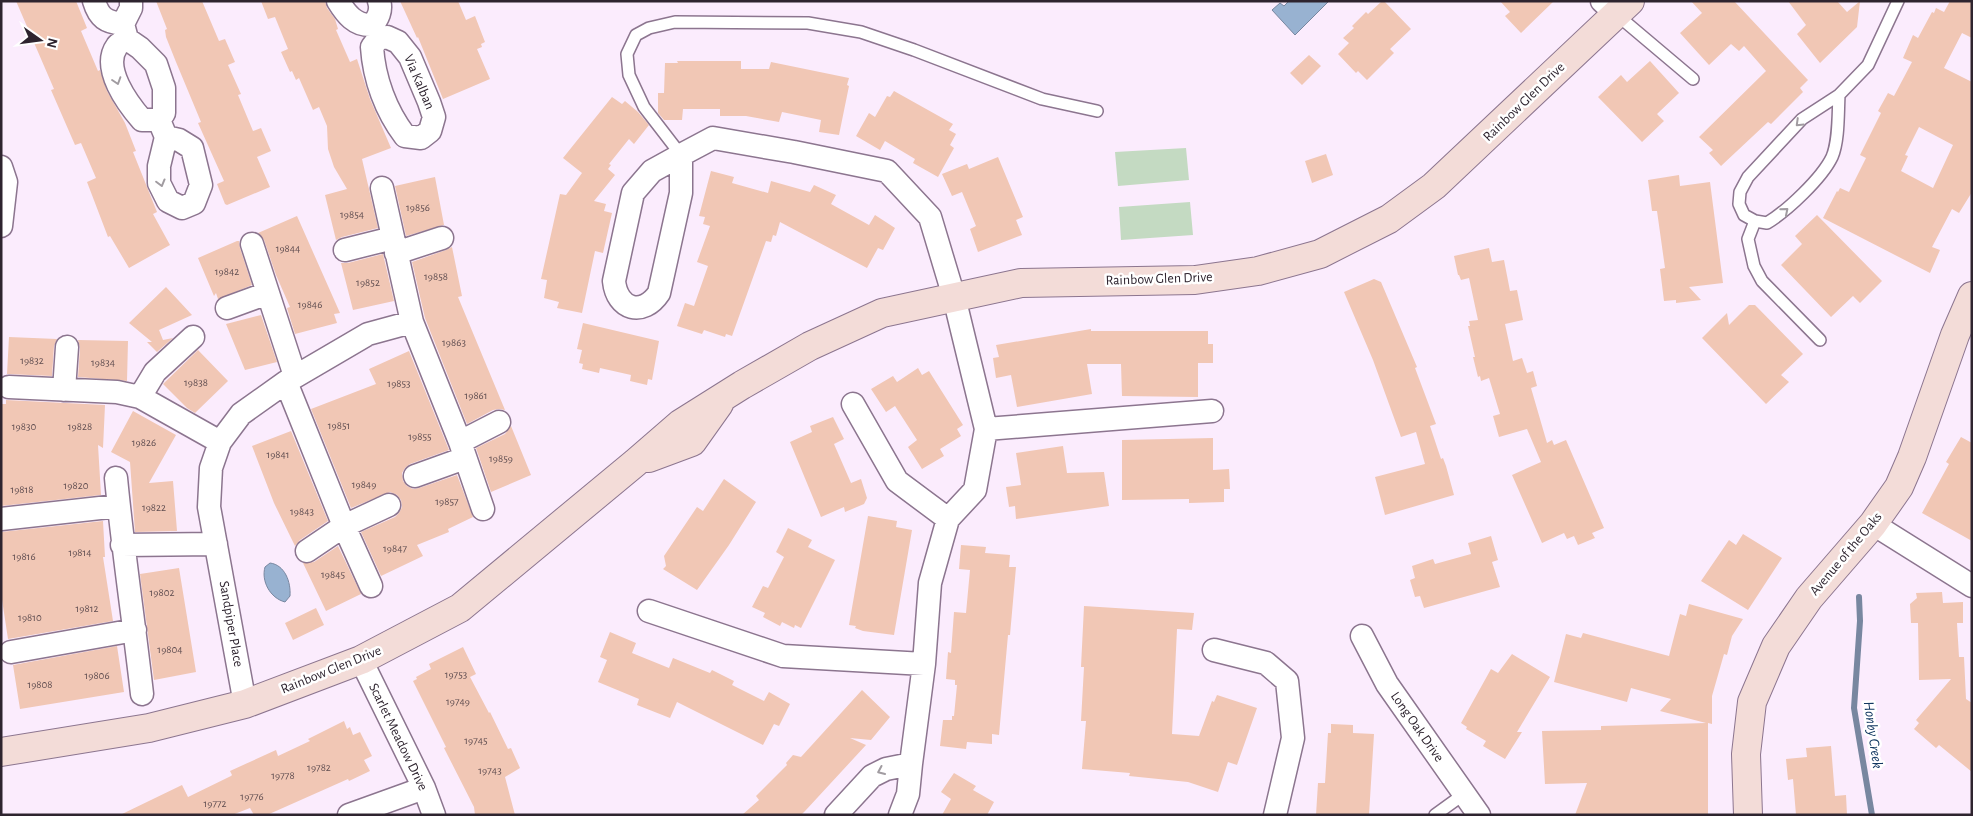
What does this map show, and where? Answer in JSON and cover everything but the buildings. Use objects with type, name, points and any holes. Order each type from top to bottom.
[{"type":"street","points":[[94,1],[97,12],[125,32],[156,64],[164,88],[162,128],[142,120],[129,105],[117,84],[112,60],[117,45],[125,32],[131,1]]},
{"type":"street","points":[[338,1],[354,21],[365,25],[375,32],[380,6],[379,1]]},
{"type":"street","name":"Rainbow Glen Drive","points":[[1,752],[149,728],[245,704],[361,660],[460,608],[635,463],[692,442],[726,395],[810,346],[882,313],[1021,283],[1195,280],[1258,271],[1320,254],[1389,219],[1434,186],[1616,6]]},
{"type":"street","points":[[682,155],[681,193],[659,292],[653,302],[642,307],[631,307],[621,302],[615,293],[614,281],[633,193],[652,171],[713,138],[887,171],[930,217],[954,297],[986,429],[975,490],[948,519],[930,583],[924,664],[908,794],[900,815]]},
{"type":"street","points":[[1,167],[6,182],[1,226]]},
{"type":"street","points":[[382,188],[412,322],[463,450],[483,508]]},
{"type":"street","points":[[345,250],[442,238]]},
{"type":"street","points":[[252,244],[268,293],[291,379],[344,526],[370,586]]},
{"type":"street","points":[[227,308],[268,293]]},
{"type":"street","name":"Avenue of the Oaks","points":[[1748,815],[1746,754],[1752,702],[1776,646],[1808,598],[1873,524],[1899,488],[1912,457],[1955,334],[1972,296]]},
{"type":"street","name":"Sandpiper Place","points":[[245,704],[209,507],[211,468],[220,442],[241,414],[291,379],[368,334],[412,322]]},
{"type":"street","points":[[140,397],[155,372],[193,337]]},
{"type":"street","points":[[64,390],[67,347]]},
{"type":"street","points":[[9,388],[117,392],[140,397],[220,442]]},
{"type":"street","points":[[853,404],[897,480],[948,519]]},
{"type":"street","points":[[986,429],[1212,412]]},
{"type":"street","points":[[415,476],[463,450],[498,422]]},
{"type":"street","points":[[116,478],[122,545],[135,630],[142,694]]},
{"type":"street","points":[[307,551],[344,526],[389,505]]},
{"type":"street","points":[[1,519],[118,506]]},
{"type":"street","points":[[1873,524],[1972,586]]},
{"type":"street","points":[[122,545],[216,544]]},
{"type":"street","points":[[649,611],[783,656],[924,664]]},
{"type":"street","points":[[11,652],[135,630]]},
{"type":"street","name":"Long Oak Drive","points":[[1362,636],[1387,684],[1479,815]]},
{"type":"street","points":[[1214,650],[1266,664],[1288,681],[1294,738],[1275,815]]},
{"type":"street","name":"Scarlet Meadow Drive","points":[[361,660],[424,788],[434,815]]},
{"type":"street","points":[[836,815],[872,776],[886,769],[911,764]]},
{"type":"street","points":[[349,815],[424,788]]},
{"type":"lane","points":[[1839,95],[1838,123],[1832,157],[1801,195],[1783,213],[1767,223],[1755,221],[1744,215],[1739,204],[1740,192],[1748,177],[1802,119],[1839,95],[1868,65],[1898,1]]},
{"type":"lane","points":[[1616,6],[1693,78]]},
{"type":"lane","points":[[682,155],[644,107],[629,75],[627,54],[636,36],[649,28],[674,22],[808,22],[861,32],[914,50],[1042,99],[1097,111]]},
{"type":"lane","points":[[1755,221],[1748,239],[1754,266],[1762,281],[1820,340]]},
{"type":"lane","points":[[1435,815],[1464,794]]},
{"type":"green space","points":[[1186,148],[1189,180],[1118,186],[1115,152]]},
{"type":"green space","points":[[1190,202],[1193,235],[1121,240],[1119,207]]},
{"type":"water","points":[[1289,1],[1329,1],[1295,35],[1272,10],[1280,3],[1284,6]]},
{"type":"water","points":[[270,563],[280,567],[288,580],[290,596],[285,602],[271,593],[264,578],[265,567]]},
{"type":"waterway","name":"Honby Creek","points":[[1859,597],[1860,621],[1854,708],[1872,815]]}]
